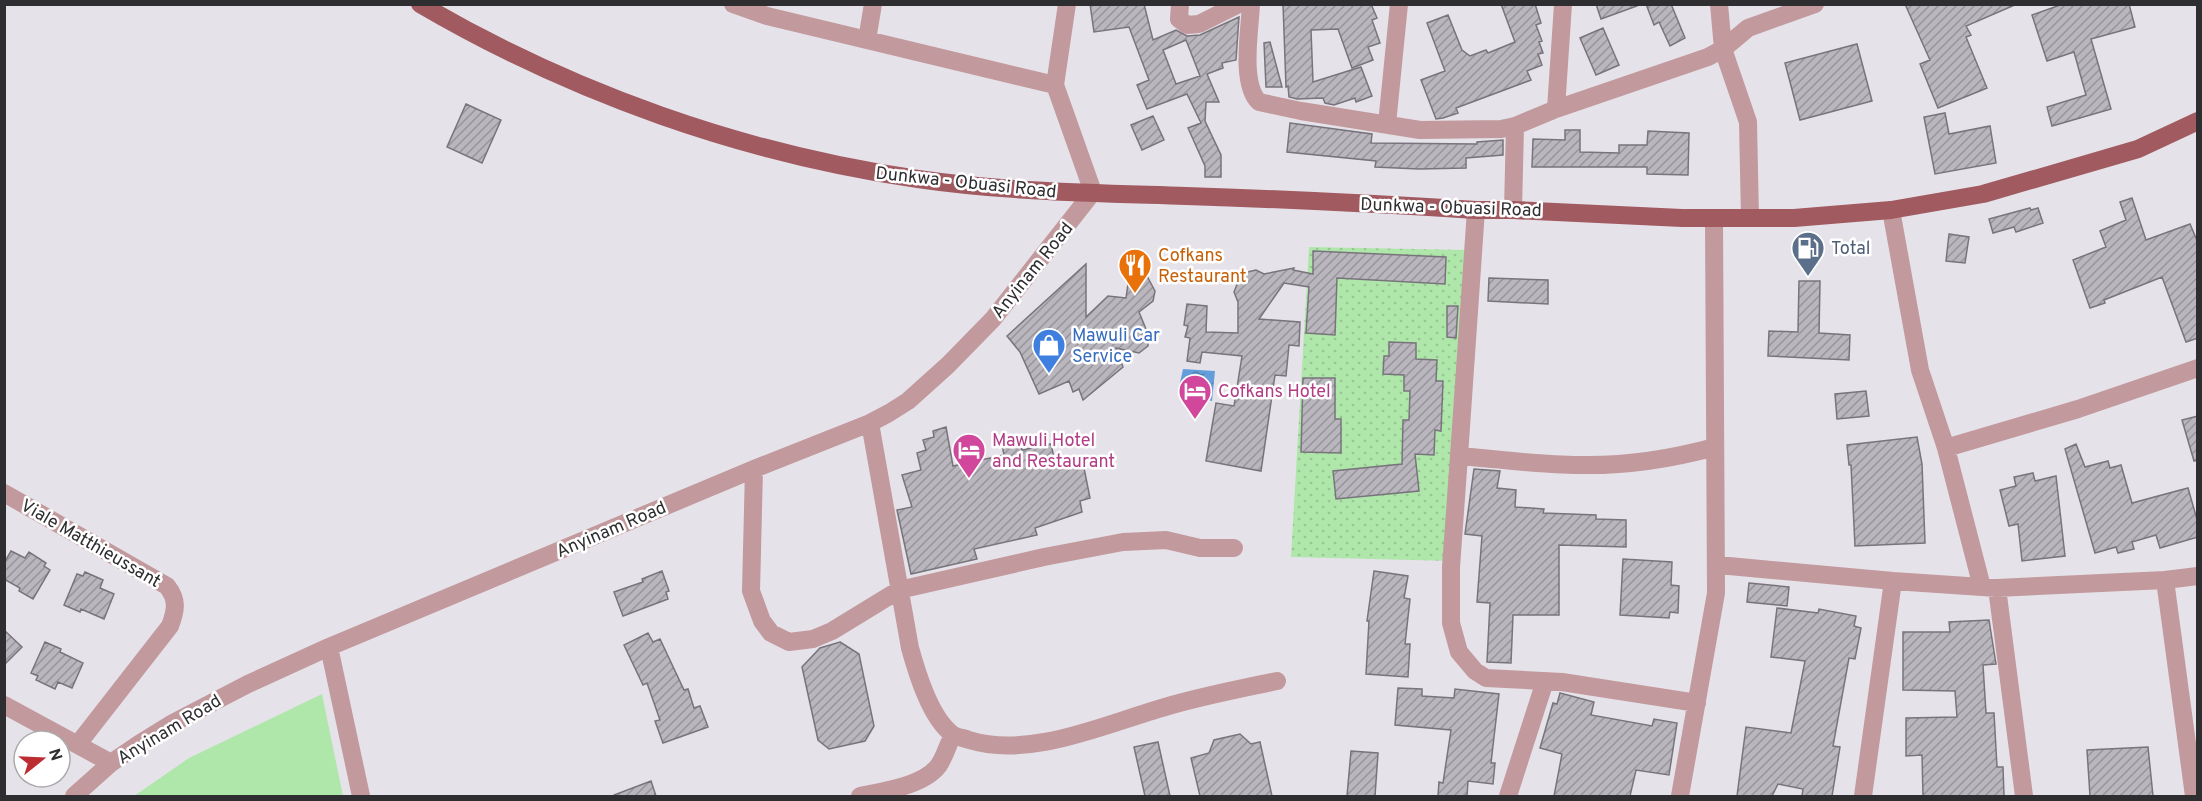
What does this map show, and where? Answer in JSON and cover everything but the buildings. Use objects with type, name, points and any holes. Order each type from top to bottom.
[{"type":"main road","name":"Dunkwa - Obuasi Road","points":[[420,4],[489,44],[582,86],[649,111],[733,138],[823,162],[920,180],[1016,191],[1093,192],[1476,210],[1714,218],[1794,218],[1891,210],[1994,191],[2138,149],[2198,121]]},
{"type":"street","points":[[733,4],[767,16],[1055,85]]},
{"type":"street","points":[[867,40],[873,4]]},
{"type":"street","points":[[1067,4],[1055,85],[1093,192]]},
{"type":"street","points":[[1180,4],[1179,19],[1187,25],[1199,24],[1239,4]]},
{"type":"street","points":[[1251,4],[1249,76],[1254,97],[1259,102],[1420,130],[1481,130],[1515,126],[1556,109],[1681,67],[1723,49],[1748,28],[1815,4]]},
{"type":"street","points":[[1387,124],[1399,4]]},
{"type":"street","points":[[1556,109],[1563,4]]},
{"type":"street","points":[[1719,4],[1723,49],[1748,122],[1750,218]]},
{"type":"street","points":[[1513,210],[1515,126]]},
{"type":"street","name":"Anyinam Road","points":[[74,796],[111,764],[181,718],[248,684],[329,647],[754,469],[870,423],[908,401],[993,320],[1093,192]]},
{"type":"street","points":[[1476,210],[1450,590],[1451,623],[1459,652],[1475,671],[1486,678],[1603,687],[1697,703]]},
{"type":"street","points":[[1891,210],[1920,370],[1989,587],[2024,796]]},
{"type":"street","points":[[1680,796],[1716,592],[1718,565],[1714,218]]},
{"type":"street","points":[[1946,448],[2078,409],[2198,368]]},
{"type":"street","points":[[870,423],[910,648],[919,678],[931,705],[953,735],[985,745],[1022,746],[1222,692],[1277,681]]},
{"type":"street","points":[[1459,456],[1606,465],[1650,461],[1715,447]]},
{"type":"street","points":[[754,469],[751,591],[762,621],[771,633],[789,642],[813,639],[832,631],[899,590],[1044,557],[1123,543],[1166,540],[1200,548],[1234,548]]},
{"type":"street","name":"Viale Matthieussant","points":[[4,493],[167,586],[176,602],[170,626],[78,744]]},
{"type":"street","points":[[1718,565],[1989,587],[2165,580],[2198,576]]},
{"type":"street","points":[[2165,580],[2194,796]]},
{"type":"street","points":[[1863,796],[1893,581]]},
{"type":"street","points":[[329,647],[360,796]]},
{"type":"street","points":[[1508,796],[1545,681]]},
{"type":"street","points":[[4,705],[111,764]]},
{"type":"street","points":[[860,796],[905,786],[928,776],[939,765],[953,735]]},
{"type":"green space","points":[[1309,247],[1467,250],[1452,561],[1291,557]]},
{"type":"green space","points":[[322,694],[343,796],[134,796],[189,758]]},
{"type":"water","points":[[1183,369],[1215,371],[1212,401],[1178,392]]},
{"type":"place","name":"Total","points":[[1808,277]]},
{"type":"place","name":"Cofkans Restaurant","points":[[1135,294]]},
{"type":"place","name":"Mawuli Car Service","points":[[1049,374]]},
{"type":"place","name":"Cofkans Hotel","points":[[1195,420]]},
{"type":"place","name":"Mawuli Hotel and Restaurant","points":[[969,479]]}]
